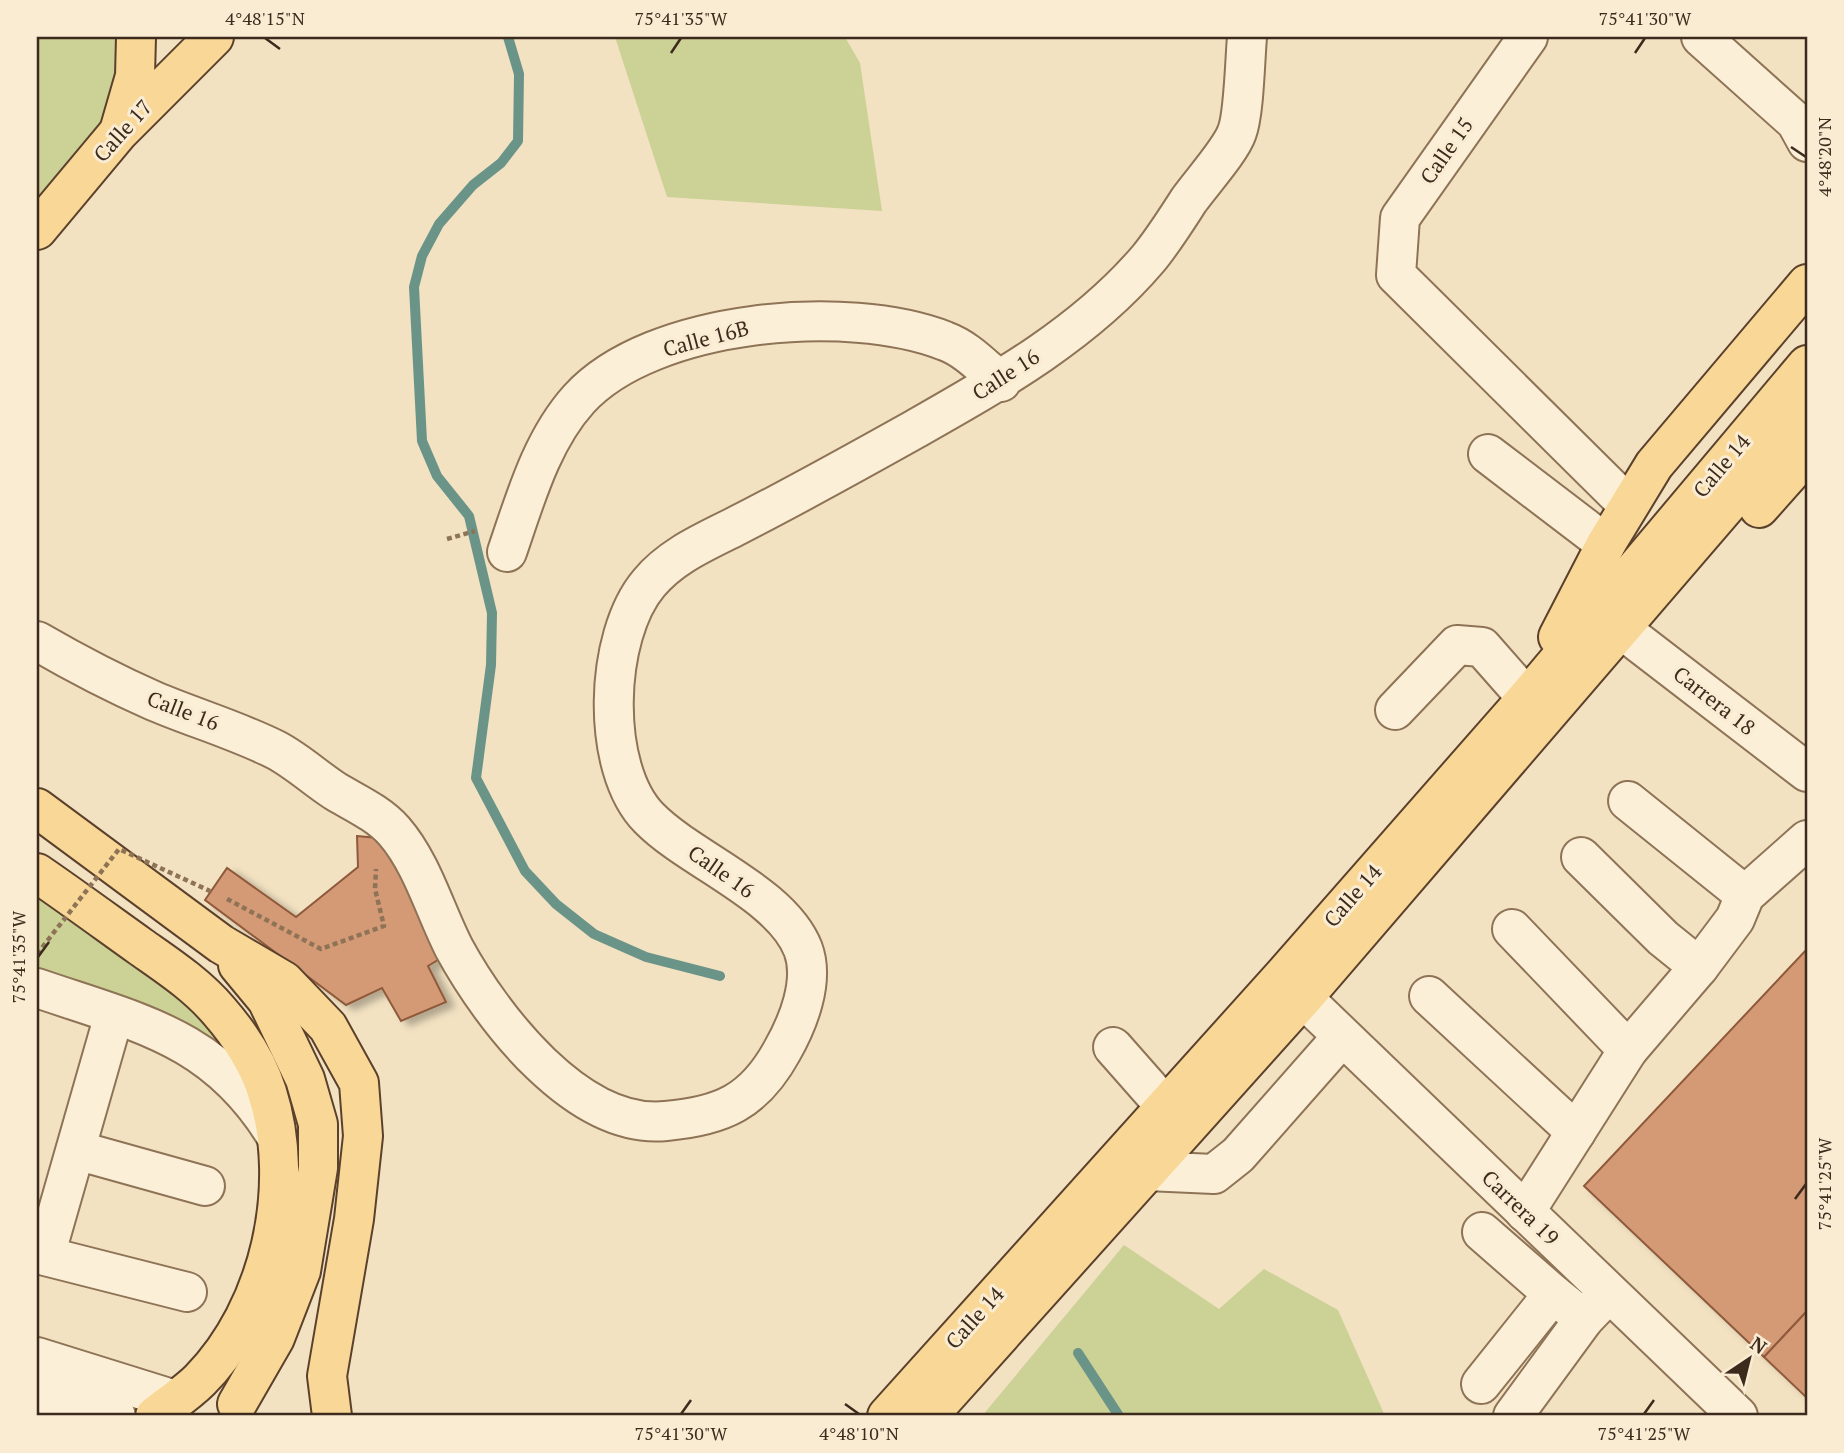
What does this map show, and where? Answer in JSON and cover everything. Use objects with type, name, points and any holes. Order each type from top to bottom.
[{"type":"main road","points":[[118,133],[135,76],[136,37]]},
{"type":"main road","name":"Calle 17","points":[[37,230],[118,133],[214,37]]},
{"type":"main road","points":[[1527,698],[1606,544],[1654,465],[1807,284]]},
{"type":"main road","name":"Calle 14","points":[[928,1416],[1303,998],[1621,629],[1662,559],[1807,365]]},
{"type":"main road","name":"Calle 14","points":[[887,1416],[1527,698],[1807,412]]},
{"type":"main road","points":[[1621,629],[1744,525],[1807,454]]},
{"type":"main road","points":[[37,808],[221,944],[284,982],[328,1027],[359,1083],[363,1136],[327,1377],[332,1416]]},
{"type":"main road","points":[[37,873],[190,982],[218,1009],[239,1037],[267,1090],[276,1136],[276,1211],[269,1256],[257,1294],[241,1324],[208,1370],[165,1408]]},
{"type":"main road","points":[[221,944],[267,1000],[305,1079],[318,1125],[318,1168],[300,1271],[275,1338],[237,1404]]},
{"type":"street","name":"Calle 16","points":[[37,641],[89,671],[158,703],[224,726],[284,754],[396,832],[457,953],[495,1008],[562,1086],[620,1116],[657,1122],[722,1111],[752,1093],[784,1048],[803,1004],[807,966],[802,946],[777,914],[749,890],[650,819],[631,794],[620,771],[614,676],[625,630],[645,587],[670,561],[832,476],[1000,382],[1065,336],[1094,311],[1146,262],[1237,132],[1247,37]]},
{"type":"street","name":"Calle 15","points":[[1528,37],[1399,218],[1396,275],[1628,505]]},
{"type":"street","points":[[1701,37],[1796,122],[1807,142]]},
{"type":"street","name":"Calle 16B","points":[[507,552],[539,464],[579,399],[616,370],[683,341],[718,332],[812,320],[880,326],[945,341],[967,353],[1000,382]]},
{"type":"street","points":[[1488,454],[1606,544]]},
{"type":"street","name":"Carrera 18","points":[[1621,629],[1807,772]]},
{"type":"street","points":[[1395,710],[1457,645],[1482,647],[1527,698]]},
{"type":"street","points":[[1628,801],[1745,895]]},
{"type":"street","points":[[1525,1212],[1628,1050],[1699,967],[1735,919],[1745,895],[1807,839]]},
{"type":"street","points":[[1581,857],[1663,938],[1699,967]]},
{"type":"street","points":[[1512,929],[1628,1050]]},
{"type":"street","points":[[37,988],[176,1038],[208,1059],[259,1109],[276,1136]]},
{"type":"street","points":[[1429,996],[1576,1132]]},
{"type":"street","name":"Carrera 19","points":[[1303,998],[1525,1212],[1596,1306],[1738,1416]]},
{"type":"street","points":[[114,1015],[45,1256],[187,1292]]},
{"type":"street","points":[[1147,1171],[1214,1174],[1238,1155],[1342,1037]]},
{"type":"street","points":[[1113,1047],[1165,1106]]},
{"type":"street","points":[[76,1150],[205,1186]]},
{"type":"street","points":[[1482,1232],[1553,1294],[1596,1306],[1513,1416]]},
{"type":"street","points":[[1481,1384],[1553,1294]]},
{"type":"street","points":[[37,1357],[165,1408]]},
{"type":"street","points":[[37,1392],[116,1416]]},
{"type":"path","points":[[37,954],[119,849],[210,891],[321,949],[384,926],[375,889],[378,838],[370,812]]},
{"type":"green space","points":[[37,37],[136,37],[118,133],[37,206]]},
{"type":"green space","points":[[615,37],[845,37],[860,63],[882,211],[667,197]]},
{"type":"green space","points":[[37,873],[218,1009],[238,1085],[37,988]]},
{"type":"green space","points":[[1124,1245],[1219,1309],[1264,1269],[1338,1310],[1385,1416],[982,1416]]},
{"type":"building","points":[[357,836],[378,838],[410,872],[446,955],[428,966],[446,1002],[401,1021],[382,988],[346,1005],[205,900],[227,868],[296,917],[358,867]]},
{"type":"building","points":[[1807,949],[1807,1311],[1764,1357],[1584,1186]]},
{"type":"building","points":[[1807,1311],[1807,1398],[1764,1357]]},
{"type":"waterway","points":[[508,37],[519,74],[518,141],[501,163],[473,185],[439,224],[422,256],[414,287],[422,441],[437,476],[469,516],[492,613],[491,665],[476,778],[525,871],[556,904],[594,934],[646,957],[720,976]]},
{"type":"waterway","points":[[1078,1353],[1119,1416]]}]
